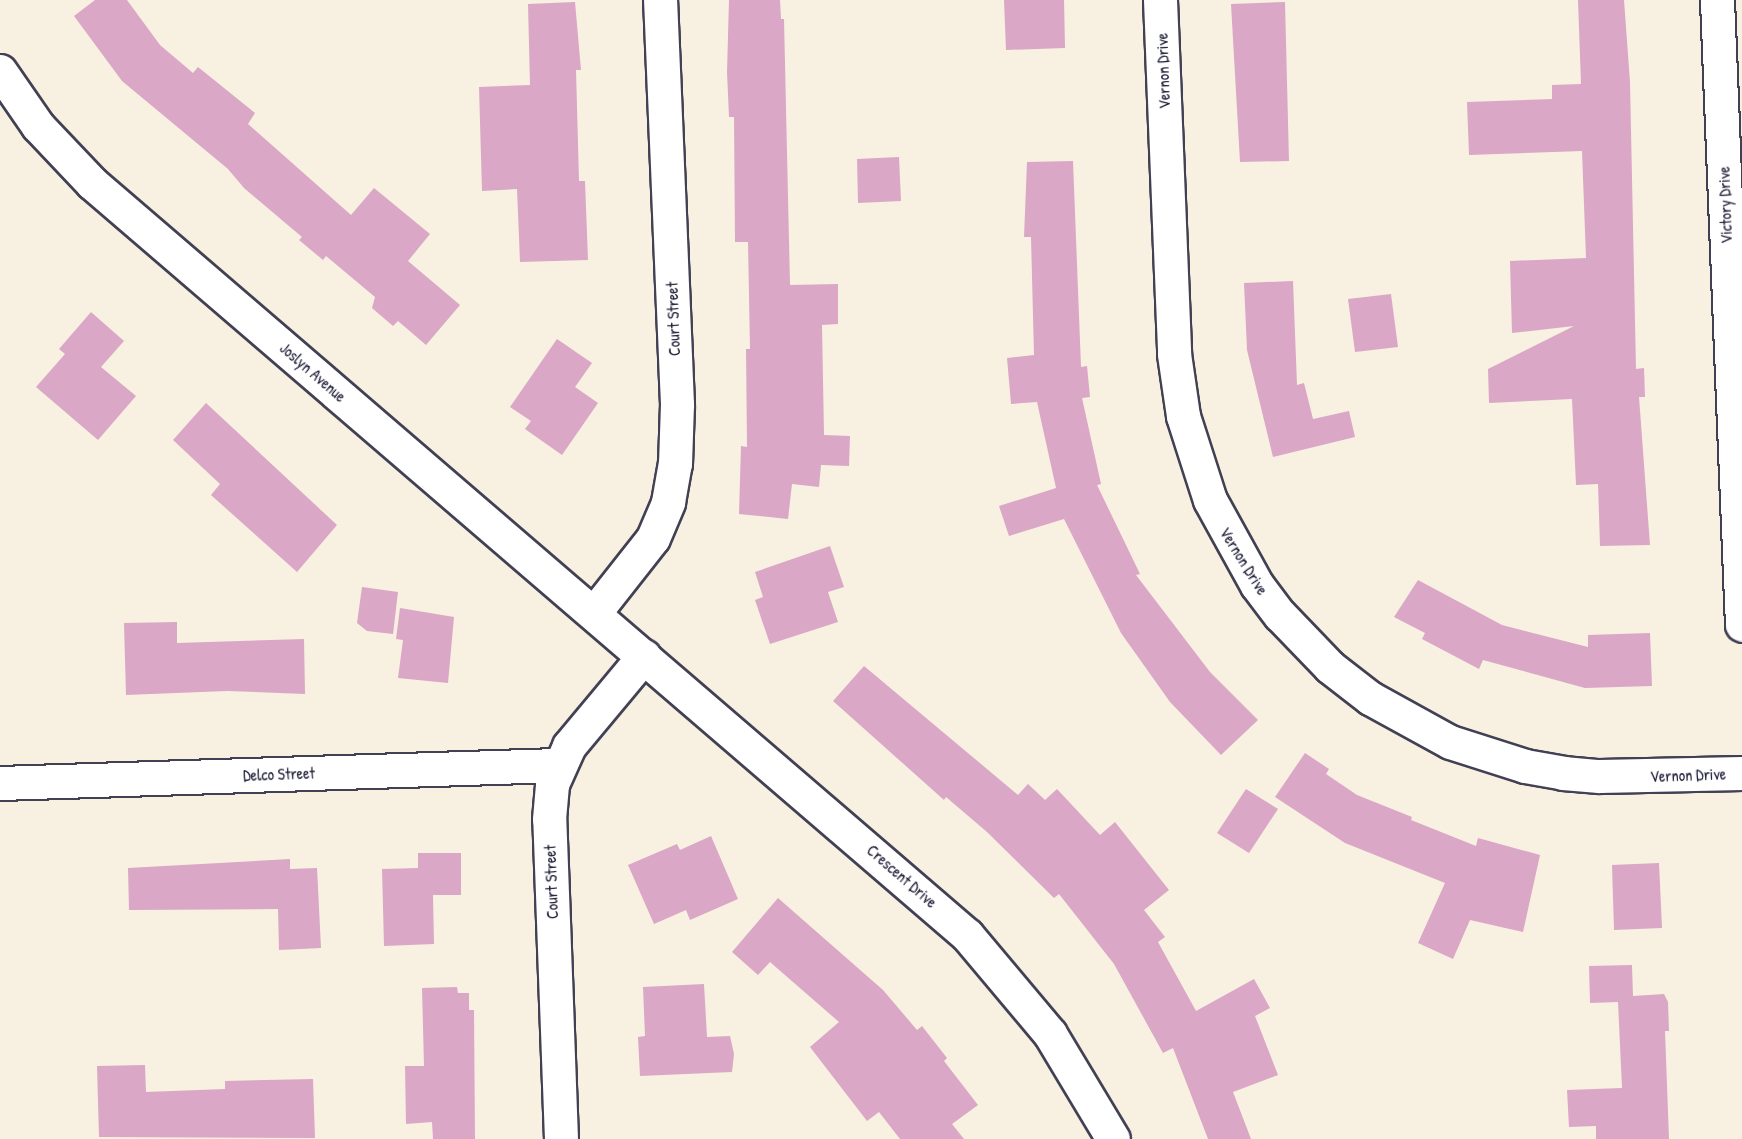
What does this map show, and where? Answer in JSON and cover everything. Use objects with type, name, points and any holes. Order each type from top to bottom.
[{"type":"street","name":"Court Street","points":[[594,613],[653,538],[668,502],[675,464],[677,404],[660,0]]},
{"type":"street","name":"Vernon Drive","points":[[1160,0],[1174,354],[1183,416],[1194,458],[1223,528],[1274,608],[1330,667],[1370,698],[1414,725],[1488,756],[1535,768],[1599,776],[1742,773]]},
{"type":"street","name":"Victory Drive","points":[[1717,0],[1742,625]]},
{"type":"street","name":"Joslyn Avenue","points":[[0,71],[38,126],[92,183],[644,656]]},
{"type":"street","name":"Court Street","points":[[561,1139],[549,819],[558,765],[568,746],[644,656]]},
{"type":"street","name":"Crescent Drive","points":[[644,656],[967,935],[1050,1034],[1113,1139]]},
{"type":"street","name":"Delco Street","points":[[0,783],[558,765]]},
{"type":"building","points":[[95,0],[127,0],[160,45],[193,73],[198,67],[255,113],[248,124],[351,215],[374,188],[430,234],[408,261],[460,305],[426,345],[398,321],[393,326],[372,308],[375,297],[326,256],[323,260],[299,240],[302,237],[244,188],[228,169],[122,81],[74,16]]},
{"type":"building","points":[[729,0],[780,0],[781,19],[784,19],[790,285],[838,284],[838,324],[822,325],[824,435],[850,436],[849,466],[821,465],[819,487],[792,484],[788,519],[739,514],[741,446],[747,447],[746,349],[750,349],[748,242],[735,242],[734,117],[729,117],[727,72]]},
{"type":"building","points":[[1004,0],[1064,0],[1065,48],[1006,50]]},
{"type":"building","points":[[1578,0],[1624,0],[1630,82],[1636,369],[1644,368],[1645,397],[1639,397],[1650,545],[1600,546],[1598,484],[1576,485],[1572,399],[1489,403],[1488,369],[1574,326],[1512,333],[1510,261],[1586,258],[1582,151],[1469,155],[1467,102],[1552,99],[1552,85],[1581,84]]},
{"type":"building","points":[[575,2],[581,70],[576,70],[579,181],[585,181],[588,260],[520,262],[517,189],[482,191],[479,87],[530,85],[528,4]]},
{"type":"building","points":[[1285,2],[1289,161],[1240,162],[1231,4]]},
{"type":"building","points":[[899,157],[901,201],[858,203],[857,159]]},
{"type":"building","points":[[1073,161],[1081,367],[1087,366],[1090,397],[1082,398],[1101,484],[1097,485],[1140,574],[1136,575],[1210,672],[1258,720],[1221,755],[1170,702],[1121,633],[1064,519],[1009,536],[999,506],[1056,488],[1037,402],[1011,404],[1007,358],[1034,355],[1031,237],[1024,237],[1027,162]]},
{"type":"building","points":[[1293,281],[1297,385],[1304,383],[1313,419],[1349,411],[1355,437],[1273,457],[1247,350],[1244,283]]},
{"type":"building","points":[[1391,294],[1398,347],[1355,352],[1348,299]]},
{"type":"building","points":[[91,312],[124,341],[101,367],[136,396],[98,440],[36,387],[65,354],[59,349]]},
{"type":"building","points":[[557,339],[592,363],[575,387],[598,403],[562,455],[525,429],[531,421],[510,407]]},
{"type":"building","points":[[206,403],[337,525],[297,572],[211,495],[220,484],[173,440]]},
{"type":"building","points":[[830,546],[844,587],[828,592],[838,622],[770,644],[755,600],[763,597],[755,572]]},
{"type":"building","points":[[1418,580],[1502,625],[1588,647],[1588,635],[1650,633],[1652,686],[1585,688],[1483,660],[1479,669],[1422,639],[1425,633],[1394,617]]},
{"type":"building","points":[[362,587],[398,592],[393,634],[367,631],[357,623]]},
{"type":"building","points":[[400,608],[454,617],[448,683],[398,678],[403,640],[396,639]]},
{"type":"building","points":[[177,622],[177,643],[304,639],[305,694],[227,691],[126,695],[124,623]]},
{"type":"building","points":[[864,666],[1018,795],[1028,784],[1045,800],[1057,789],[1100,835],[1115,822],[1169,890],[1144,910],[1165,937],[1158,942],[1196,1011],[1254,979],[1270,1008],[1255,1016],[1278,1075],[1233,1092],[1251,1139],[1208,1139],[1173,1048],[1163,1053],[1114,964],[1059,894],[1054,898],[987,832],[946,797],[944,800],[833,701]]},
{"type":"building","points":[[1305,753],[1329,769],[1326,774],[1357,795],[1412,817],[1411,820],[1476,846],[1478,838],[1540,855],[1523,932],[1470,920],[1453,959],[1418,943],[1445,883],[1345,843],[1275,797]]},
{"type":"building","points":[[1246,789],[1278,809],[1249,853],[1217,833]]},
{"type":"building","points":[[711,836],[738,899],[690,920],[686,910],[654,924],[628,865],[677,844],[680,850]]},
{"type":"building","points":[[418,853],[461,853],[461,895],[433,895],[434,944],[384,946],[382,869],[418,868]]},
{"type":"building","points":[[290,859],[290,869],[317,868],[321,948],[279,950],[278,909],[129,910],[128,868]]},
{"type":"building","points":[[1659,863],[1662,928],[1614,930],[1612,865]]},
{"type":"building","points":[[778,898],[883,990],[917,1030],[922,1026],[947,1058],[944,1061],[978,1105],[952,1124],[964,1139],[900,1139],[879,1112],[867,1121],[810,1047],[839,1022],[770,962],[758,975],[732,952]]},
{"type":"building","points":[[1632,965],[1633,996],[1664,994],[1668,1002],[1669,1031],[1665,1031],[1669,1139],[1596,1139],[1596,1126],[1569,1127],[1567,1090],[1622,1088],[1618,1002],[1590,1003],[1589,966]]},
{"type":"building","points":[[704,984],[707,1037],[730,1036],[734,1054],[732,1072],[640,1076],[638,1037],[645,1036],[643,987]]},
{"type":"building","points":[[457,987],[458,993],[469,993],[469,1010],[474,1010],[475,1139],[433,1139],[432,1122],[406,1124],[405,1066],[424,1066],[422,988]]},
{"type":"building","points":[[145,1065],[146,1092],[225,1089],[225,1081],[313,1079],[315,1138],[99,1137],[97,1066]]}]
